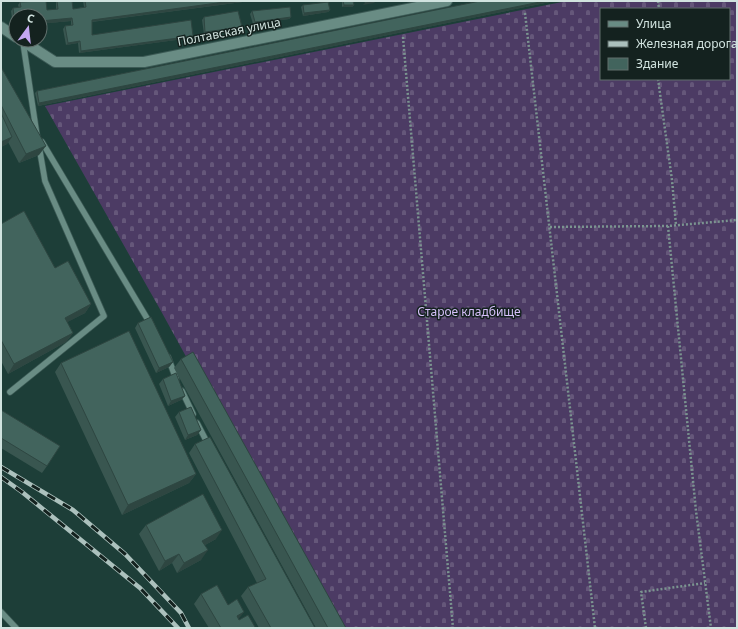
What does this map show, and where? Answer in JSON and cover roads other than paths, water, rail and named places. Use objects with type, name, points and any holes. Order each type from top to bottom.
[{"type":"street","name":"Полтавская улица","points":[[34,48],[55,62],[144,62],[447,1]]},
{"type":"lane","points":[[10,392],[104,316],[45,181],[22,48]]},
{"type":"lane","points":[[37,134],[155,332]]},
{"type":"lane","points":[[167,353],[176,380],[211,449]]},
{"type":"lane","points":[[1,612],[16,628]]},
{"type":"railway","points":[[1,467],[73,510],[125,554],[181,613],[189,628]]},
{"type":"railway","points":[[1,477],[22,492],[140,588],[178,628]]},
{"type":"park label","name":"Старое кладбище","points":[[469,312]]}]
